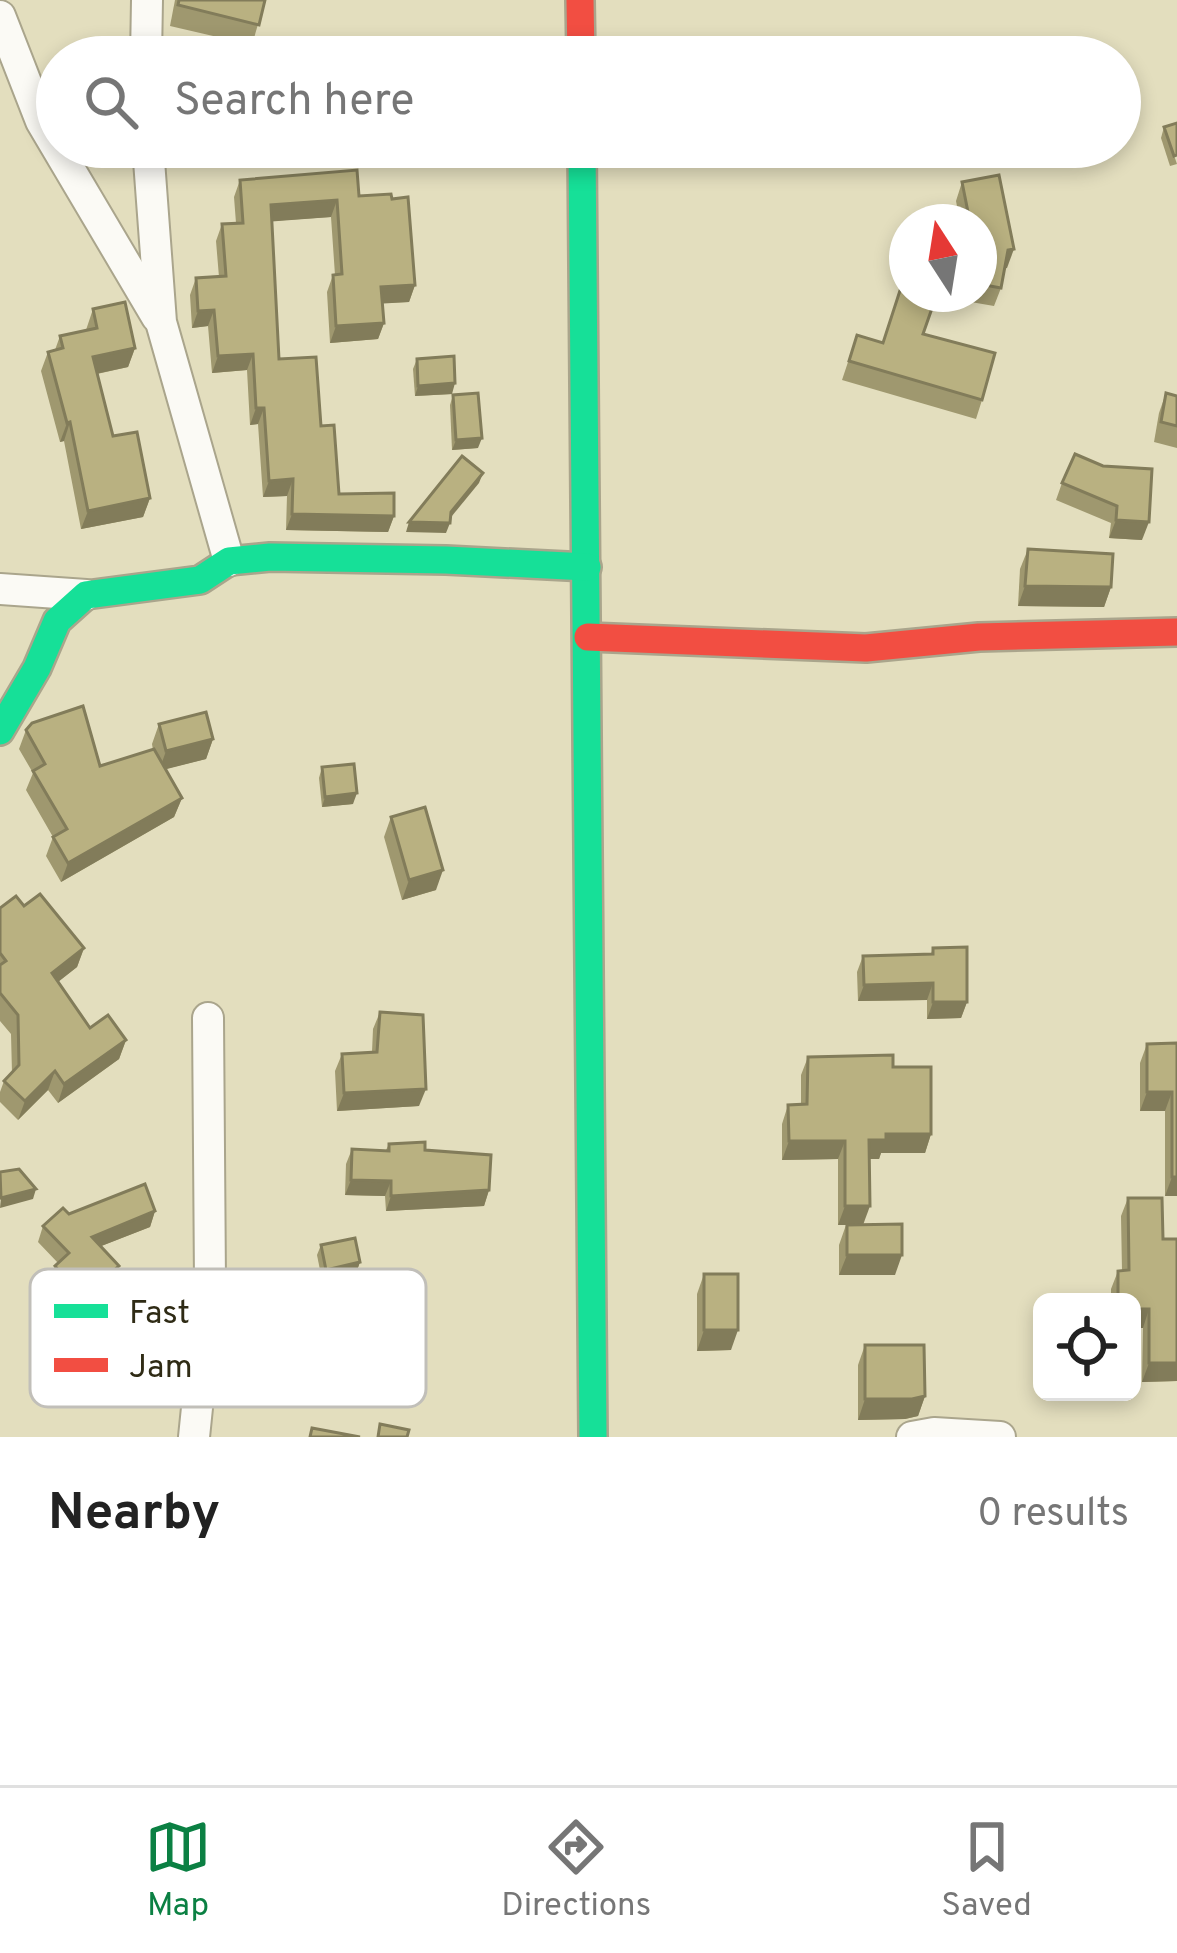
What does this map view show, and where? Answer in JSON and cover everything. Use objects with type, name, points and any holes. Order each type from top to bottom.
[{"type":"main road","points":[[580,0],[581,36]]},
{"type":"main road","points":[[582,168],[593,1437]]},
{"type":"main road","points":[[0,731],[37,668],[57,621],[86,595],[200,580],[229,560],[336,557],[586,567]]},
{"type":"main road","points":[[588,637],[866,648],[979,637],[1177,632]]},
{"type":"street","points":[[146,36],[147,0]]},
{"type":"street","points":[[0,16],[36,108]]},
{"type":"street","points":[[69,168],[160,322]]},
{"type":"street","points":[[149,168],[160,322],[229,560]]},
{"type":"street","points":[[0,589],[86,595]]},
{"type":"street","points":[[208,1018],[209,1269]]},
{"type":"street","points":[[194,1437],[197,1407]]},
{"type":"street","points":[[912,1437],[934,1433],[1000,1437]]},
{"type":"building","points":[[179,0],[265,0],[259,25],[178,5]]},
{"type":"building","points":[[1177,123],[1177,155],[1174,156],[1164,127]]},
{"type":"building","points":[[357,170],[359,196],[408,197],[415,285],[381,287],[384,323],[336,326],[333,275],[342,274],[337,200],[271,205],[279,359],[316,357],[321,426],[334,425],[339,494],[394,493],[394,516],[292,514],[293,479],[269,481],[264,408],[256,408],[253,354],[218,356],[214,310],[198,311],[196,278],[226,276],[222,224],[243,223],[240,180]]},
{"type":"building","points":[[999,175],[1014,249],[1008,250],[1001,288],[997,287],[997,204],[966,204],[962,182]]},
{"type":"building","points":[[125,302],[135,348],[93,357],[113,436],[137,432],[150,498],[88,511],[70,422],[48,352],[63,348],[60,336],[97,328],[93,309]]},
{"type":"building","points":[[893,312],[931,312],[923,334],[995,353],[982,400],[849,361],[857,335],[883,343]]},
{"type":"building","points":[[454,356],[455,383],[418,386],[417,359]]},
{"type":"building","points":[[478,393],[482,438],[456,440],[453,395]]},
{"type":"building","points":[[1166,393],[1177,396],[1177,426],[1161,422]]},
{"type":"building","points":[[1075,454],[1103,466],[1152,469],[1149,522],[1116,520],[1117,506],[1062,483]]},
{"type":"building","points":[[462,456],[483,473],[451,512],[450,523],[409,522]]},
{"type":"building","points":[[1028,549],[1113,554],[1111,587],[1025,586]]},
{"type":"building","points":[[83,706],[100,766],[154,749],[182,798],[68,863],[53,837],[67,829],[33,771],[45,764],[26,730],[32,723]]},
{"type":"building","points":[[206,712],[213,739],[166,751],[159,724]]},
{"type":"building","points":[[354,764],[357,793],[325,797],[322,767]]},
{"type":"building","points":[[425,807],[443,870],[409,880],[391,817]]},
{"type":"building","points":[[40,894],[84,948],[52,973],[90,1028],[108,1015],[126,1040],[64,1084],[55,1071],[25,1101],[4,1081],[19,1065],[18,1015],[0,993],[0,965],[6,961],[0,953],[0,908],[16,896],[24,906]]},
{"type":"building","points":[[967,947],[967,1002],[933,1002],[933,983],[864,985],[863,956],[933,954],[933,948]]},
{"type":"building","points":[[380,1012],[423,1015],[426,1089],[344,1093],[342,1054],[377,1052]]},
{"type":"building","points":[[1177,1043],[1177,1177],[1172,1177],[1172,1092],[1147,1092],[1147,1044]]},
{"type":"building","points":[[893,1055],[893,1067],[931,1067],[931,1134],[886,1134],[886,1140],[869,1140],[870,1206],[845,1206],[845,1141],[789,1141],[788,1105],[807,1104],[808,1057]]},
{"type":"building","points":[[425,1142],[425,1150],[491,1155],[489,1190],[391,1196],[391,1181],[351,1180],[352,1149],[389,1151],[389,1144]]},
{"type":"building","points":[[19,1169],[36,1189],[1,1198],[0,1172]]},
{"type":"building","points":[[145,1184],[155,1211],[92,1237],[119,1266],[116,1269],[57,1269],[55,1266],[69,1253],[43,1226],[63,1208],[69,1214]]},
{"type":"building","points":[[1128,1198],[1162,1198],[1163,1239],[1177,1239],[1177,1363],[1149,1363],[1149,1309],[1141,1309],[1141,1293],[1118,1293],[1118,1271],[1129,1270]]},
{"type":"building","points":[[902,1224],[902,1255],[847,1255],[847,1225]]},
{"type":"building","points":[[355,1238],[360,1262],[326,1269],[321,1245]]},
{"type":"building","points":[[704,1274],[738,1274],[738,1330],[704,1330]]},
{"type":"building","points":[[865,1345],[924,1345],[925,1396],[865,1399]]},
{"type":"building","points":[[380,1424],[409,1430],[407,1437],[378,1437]]},
{"type":"building","points":[[312,1428],[360,1437],[310,1437]]},
{"type":"traffic: fast","points":[[582,168],[593,1437]]},
{"type":"traffic: fast","points":[[0,731],[37,668],[57,621],[86,595],[200,580],[229,561],[270,557],[587,567]]},
{"type":"traffic: jam","points":[[580,0],[581,36]]},
{"type":"traffic: jam","points":[[588,637],[866,648],[979,637],[1177,632]]}]
